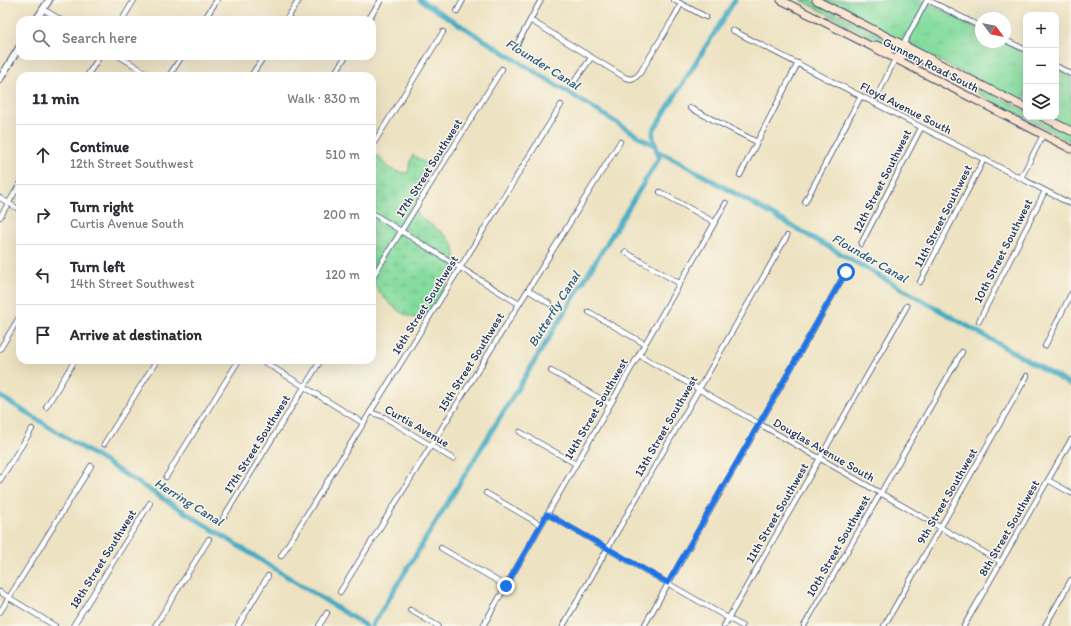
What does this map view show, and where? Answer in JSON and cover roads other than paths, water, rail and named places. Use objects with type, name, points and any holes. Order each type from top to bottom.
[{"type":"main road","name":"Gunnery Road South","points":[[781,0],[1071,149]]},
{"type":"main road","name":"Gunnery Road South","points":[[816,0],[1023,106]]},
{"type":"main road","points":[[864,43],[869,42],[889,50],[899,48],[903,44]]},
{"type":"main road","points":[[895,59],[905,54],[927,62],[938,62]]},
{"type":"main road","points":[[1049,120],[1071,131]]},
{"type":"street","points":[[39,16],[49,0]]},
{"type":"street","points":[[124,16],[134,0]]},
{"type":"street","points":[[207,16],[217,0]]},
{"type":"street","points":[[289,16],[299,0]]},
{"type":"street","points":[[371,16],[381,0]]},
{"type":"street","points":[[457,11],[463,0]]},
{"type":"street","points":[[515,48],[540,0]]},
{"type":"street","points":[[674,0],[706,17]]},
{"type":"street","points":[[903,44],[927,0],[975,24]]},
{"type":"street","points":[[530,20],[591,58],[626,78],[631,79],[640,73],[681,4]]},
{"type":"street","points":[[43,9],[55,16]]},
{"type":"street","name":"Floyd Avenue South","points":[[732,30],[1071,204]]},
{"type":"street","points":[[376,140],[443,32]]},
{"type":"street","points":[[1011,43],[1023,49]]},
{"type":"street","points":[[0,78],[16,52]]},
{"type":"street","points":[[574,82],[591,58]]},
{"type":"street","points":[[874,103],[895,59]]},
{"type":"street","points":[[90,72],[97,60]]},
{"type":"street","points":[[125,60],[145,72]]},
{"type":"street","points":[[172,72],[179,60]]},
{"type":"street","points":[[254,72],[261,60]]},
{"type":"street","points":[[336,72],[343,60]]},
{"type":"street","points":[[740,176],[798,64]]},
{"type":"street","points":[[1059,68],[1071,74]]},
{"type":"street","name":"17th Street Southwest","points":[[376,272],[502,69]]},
{"type":"street","points":[[805,202],[861,96]]},
{"type":"street","name":"16th Street Southwest","points":[[281,556],[561,105]]},
{"type":"street","points":[[690,108],[757,142]]},
{"type":"street","name":"12th Street Southwest","points":[[861,244],[921,128]]},
{"type":"street","points":[[1020,178],[1043,135]]},
{"type":"street","name":"15th Street Southwest","points":[[340,592],[620,142]]},
{"type":"street","name":"11th Street Southwest","points":[[920,282],[984,159]]},
{"type":"street","name":"10th Street Southwest","points":[[979,321],[1045,190]]},
{"type":"street","points":[[0,217],[16,191]]},
{"type":"street","points":[[660,192],[714,222]]},
{"type":"street","points":[[0,198],[16,207]]},
{"type":"street","name":"14th Street Southwest","points":[[483,626],[726,203]]},
{"type":"street","points":[[376,215],[519,304]]},
{"type":"street","name":"13th Street Southwest","points":[[563,626],[787,236]]},
{"type":"street","points":[[625,252],[679,283]]},
{"type":"street","points":[[644,626],[846,272]]},
{"type":"street","points":[[528,290],[550,304]]},
{"type":"street","points":[[1045,346],[1071,294]]},
{"type":"street","name":"11th Street Southwest","points":[[724,626],[907,306]]},
{"type":"street","points":[[589,312],[645,344]]},
{"type":"street","points":[[0,349],[16,323]]},
{"type":"street","name":"10th Street Southwest","points":[[804,626],[962,352]]},
{"type":"street","name":"Douglas Avenue South","points":[[638,355],[1001,562]]},
{"type":"street","points":[[46,407],[73,364]]},
{"type":"street","points":[[104,444],[154,364]]},
{"type":"street","points":[[166,477],[236,364]]},
{"type":"street","points":[[267,364],[363,423]]},
{"type":"street","name":"17th Street Southwest","points":[[223,518],[318,364]]},
{"type":"street","points":[[551,371],[610,404]]},
{"type":"street","name":"9th Street Southwest","points":[[884,626],[1028,376]]},
{"type":"street","name":"Curtis Avenue","points":[[370,412],[384,417],[453,459]]},
{"type":"street","points":[[0,480],[32,430]]},
{"type":"street","points":[[520,432],[576,464]]},
{"type":"street","name":"8th Street Southwest","points":[[964,626],[1071,440]]},
{"type":"street","points":[[0,612],[91,466]]},
{"type":"street","points":[[1048,480],[1071,493]]},
{"type":"street","points":[[486,493],[541,525]]},
{"type":"street","name":"18th Street Southwest","points":[[73,626],[150,503]]},
{"type":"street","points":[[547,514],[742,626]]},
{"type":"street","points":[[155,626],[209,539]]},
{"type":"street","points":[[441,548],[506,586]]},
{"type":"street","points":[[238,626],[268,576]]},
{"type":"street","points":[[1045,626],[1071,580]]},
{"type":"street","points":[[0,592],[55,626]]},
{"type":"street","points":[[410,610],[438,626]]},
{"type":"street","points":[[319,626],[327,613]]},
{"type":"waterway","name":"Flounder Canal","points":[[420,0],[656,146]]},
{"type":"waterway","name":"Butterfly Canal","points":[[372,626],[659,158],[653,137],[653,131],[735,0]]},
{"type":"waterway","name":"Flounder Canal","points":[[657,151],[676,160],[1071,385]]},
{"type":"waterway","name":"Herring Canal","points":[[0,396],[366,626]]}]
